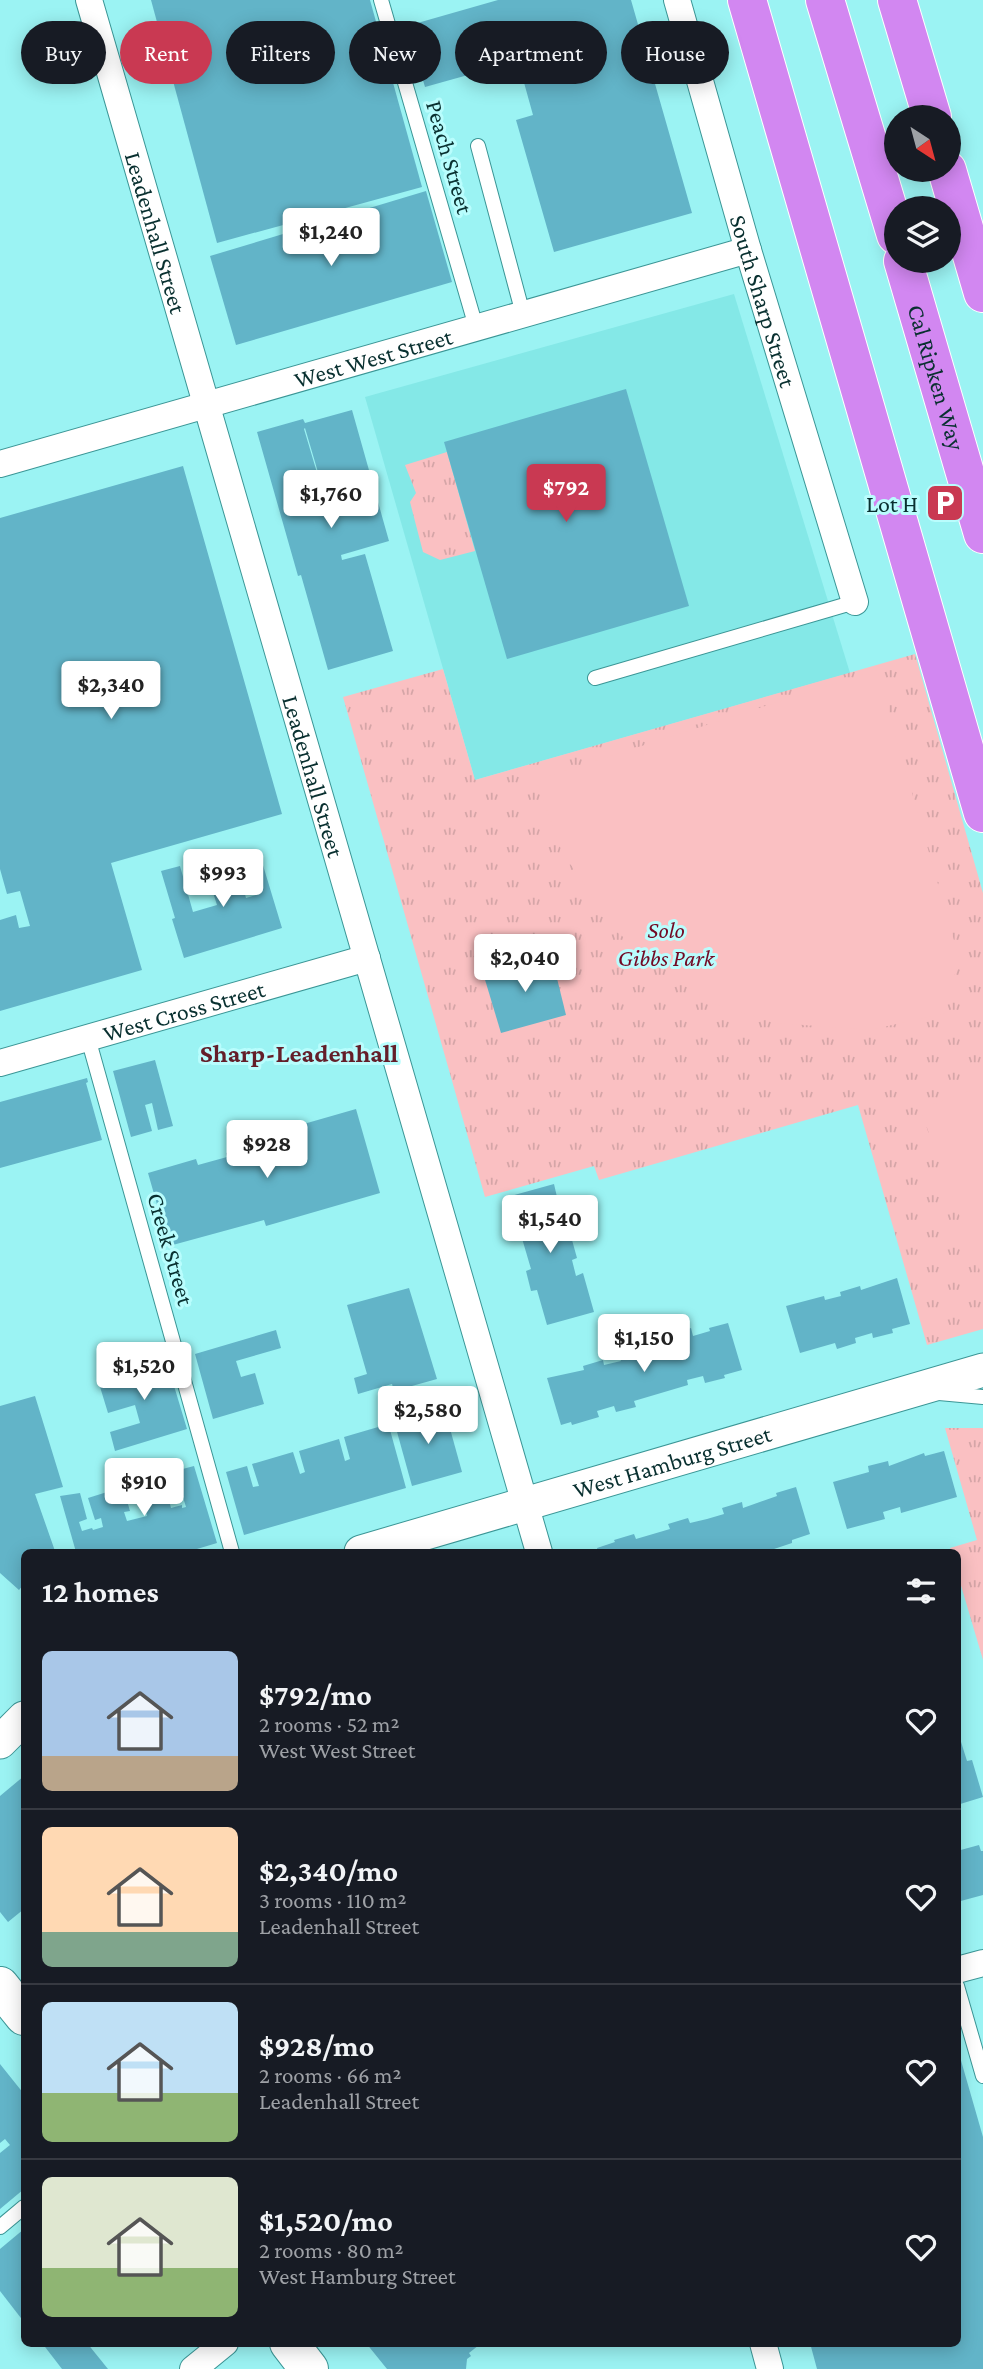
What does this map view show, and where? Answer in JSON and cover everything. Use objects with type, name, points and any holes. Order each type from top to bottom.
[{"type":"highway","points":[[747,0],[983,813]]},
{"type":"highway","points":[[825,0],[884,196]]},
{"type":"highway","points":[[897,0],[928,105]]},
{"type":"highway","points":[[951,182],[983,293]]},
{"type":"highway","name":"Cal Ripken Way","points":[[907,273],[983,534]]},
{"type":"main road","points":[[0,1986],[21,2012]]},
{"type":"main road","points":[[292,2347],[309,2369]]},
{"type":"street","name":"Leadenhall Street","points":[[89,0],[538,1549]]},
{"type":"street","name":"South Sharp Street","points":[[677,0],[748,250],[855,602]]},
{"type":"street","name":"West West Street","points":[[0,464],[748,250]]},
{"type":"street","name":"West Cross Street","points":[[0,1063],[367,958]]},
{"type":"street","name":"West Hamburg Street","points":[[371,1549],[983,1370]]},
{"type":"street","points":[[0,1741],[21,1721]]},
{"type":"street","points":[[961,1969],[983,1963]]},
{"type":"street","points":[[193,2369],[220,2347]]},
{"type":"lane","name":"Peach Street","points":[[381,0],[476,327]]},
{"type":"lane","points":[[478,146],[523,314]]},
{"type":"lane","points":[[595,678],[855,602]]},
{"type":"lane","name":"Creek Street","points":[[88,1038],[231,1549]]},
{"type":"lane","points":[[911,1391],[983,1397]]},
{"type":"lane","points":[[961,2000],[983,2076]]},
{"type":"lane","points":[[0,2227],[21,2210]]},
{"type":"shaded area","points":[[734,294],[850,673],[475,780],[365,397]]},
{"type":"green space","points":[[447,452],[475,551],[440,560],[423,552],[410,502],[416,493],[405,465]]},
{"type":"green space","name":"Solo Gibbs Park","points":[[915,654],[983,893],[983,1329],[927,1345],[858,1105],[599,1180],[594,1166],[485,1197],[343,697],[443,669],[475,780]]},
{"type":"green space","points":[[877,670],[959,958],[945,1013],[870,1030],[777,1023],[710,1003],[618,933],[562,852],[536,780]]},
{"type":"green space","points":[[983,1086],[983,1270],[980,1271],[920,1109]]},
{"type":"green space","points":[[945,1428],[983,1428],[983,1660],[961,1586],[961,1549],[950,1548],[977,1540]]},
{"type":"building","points":[[151,0],[370,0],[376,21],[349,21],[349,84],[393,84],[422,187],[217,243],[174,84],[212,84],[212,21],[157,21]]},
{"type":"building","points":[[498,0],[631,0],[637,21],[621,21],[621,84],[655,84],[692,213],[554,252],[516,120],[533,115],[524,84],[607,84],[607,21],[455,21],[455,79],[441,83],[441,21],[424,21]]},
{"type":"building","points":[[426,191],[452,282],[236,345],[210,256]]},
{"type":"building","points":[[626,389],[689,606],[507,659],[444,442]]},
{"type":"building","points":[[352,410],[389,541],[341,555],[342,560],[365,554],[393,651],[328,670],[257,432],[303,419],[305,423]],"holes":[[[305,428],[330,513],[304,429]]]},
{"type":"building","points":[[183,466],[282,814],[111,863],[142,970],[0,1011],[0,920],[16,915],[19,928],[30,926],[20,891],[7,894],[0,869],[0,518]]},
{"type":"building","points":[[256,856],[258,864],[262,862],[282,928],[184,958],[161,871],[180,866],[193,912],[217,905],[209,880],[226,875],[223,861],[235,857],[246,898],[256,895],[243,860]]},
{"type":"building","points":[[551,954],[566,1015],[501,1033],[483,973]]},
{"type":"building","points":[[155,1060],[173,1126],[158,1130],[152,1103],[145,1105],[152,1131],[131,1137],[113,1071]]},
{"type":"building","points":[[87,1078],[86,1083],[102,1140],[0,1168],[0,1102]]},
{"type":"building","points":[[356,1109],[380,1193],[266,1226],[264,1220],[169,1246],[148,1173],[196,1159],[198,1165],[227,1157],[226,1153],[243,1148],[241,1142]]},
{"type":"building","points":[[554,1184],[563,1223],[567,1222],[577,1258],[572,1260],[576,1276],[583,1273],[594,1312],[547,1325],[537,1290],[531,1291],[526,1271],[531,1269],[521,1235],[516,1237],[507,1197]]},
{"type":"building","points":[[897,1278],[910,1324],[892,1329],[893,1333],[873,1338],[872,1333],[855,1338],[856,1343],[837,1349],[835,1343],[800,1353],[786,1306],[824,1296],[825,1300],[841,1296],[840,1292],[860,1286],[861,1290]]},
{"type":"building","points":[[409,1288],[437,1379],[394,1391],[392,1384],[358,1394],[354,1378],[367,1374],[347,1305]]},
{"type":"building","points":[[728,1323],[742,1370],[705,1383],[703,1376],[687,1380],[688,1385],[634,1401],[636,1407],[616,1412],[614,1406],[597,1411],[599,1417],[572,1425],[571,1422],[561,1425],[547,1378],[584,1370],[583,1366],[603,1360],[604,1365],[621,1361],[619,1355],[674,1339],[672,1334],[691,1328],[693,1336]]},
{"type":"building","points":[[276,1330],[281,1348],[236,1361],[241,1377],[255,1373],[264,1404],[213,1419],[195,1354]]},
{"type":"building","points":[[165,1356],[187,1429],[115,1451],[110,1432],[140,1423],[135,1405],[108,1413],[97,1377]]},
{"type":"building","points":[[35,1396],[63,1487],[35,1494],[54,1549],[21,1549],[19,1590],[0,1573],[0,1406]]},
{"type":"building","points":[[444,1407],[462,1472],[412,1486],[394,1421]]},
{"type":"building","points":[[387,1419],[406,1488],[244,1535],[226,1472],[247,1466],[253,1487],[259,1486],[252,1464],[293,1452],[300,1474],[305,1472],[299,1451],[339,1439],[345,1461],[350,1459],[344,1437],[385,1425],[384,1420]]},
{"type":"building","points":[[944,1451],[957,1497],[901,1513],[900,1507],[883,1512],[885,1519],[847,1529],[833,1482],[869,1472],[868,1466],[888,1461],[889,1466],[924,1453],[925,1456]]},
{"type":"building","points":[[194,1466],[217,1543],[197,1549],[75,1549],[60,1496],[80,1493],[87,1519],[79,1522],[82,1531],[93,1530],[103,1527],[101,1518],[95,1520],[88,1498],[123,1487],[130,1511],[124,1512],[127,1521],[147,1516],[145,1506],[139,1508],[132,1485],[168,1471],[174,1493],[168,1496],[171,1508],[182,1505],[182,1508],[186,1507],[175,1471]]},
{"type":"building","points":[[796,1487],[810,1534],[774,1549],[597,1549],[634,1534],[636,1539],[670,1529],[668,1524],[688,1518],[690,1523],[724,1514],[722,1508],[742,1502],[743,1508],[777,1496],[776,1493]]},
{"type":"building","points":[[961,1742],[967,1761],[972,1760],[983,1797],[961,1804]]},
{"type":"building","points":[[21,1778],[21,1911],[8,1922],[0,1912],[0,1796]]},
{"type":"building","points":[[979,1845],[983,1851],[983,1895],[961,1901],[961,1850]]},
{"type":"building","points":[[961,2060],[983,2137],[983,2369],[817,2369],[811,2347],[961,2347]]},
{"type":"building","points":[[0,2064],[21,2090],[21,2192],[0,2209],[0,2153],[10,2145],[5,2139],[0,2143]]},
{"type":"building","points":[[21,2232],[21,2318],[0,2291],[0,2249]]},
{"type":"building","points":[[45,2347],[90,2347],[108,2369],[62,2369]]},
{"type":"building","points":[[369,2347],[476,2347],[469,2353],[471,2356],[467,2359],[466,2369],[387,2369]]},
{"type":"place","name":"Lot H","points":[[945,503]]},
{"type":"district","name":"Sharp-Leadenhall","points":[[299,1053]]}]
